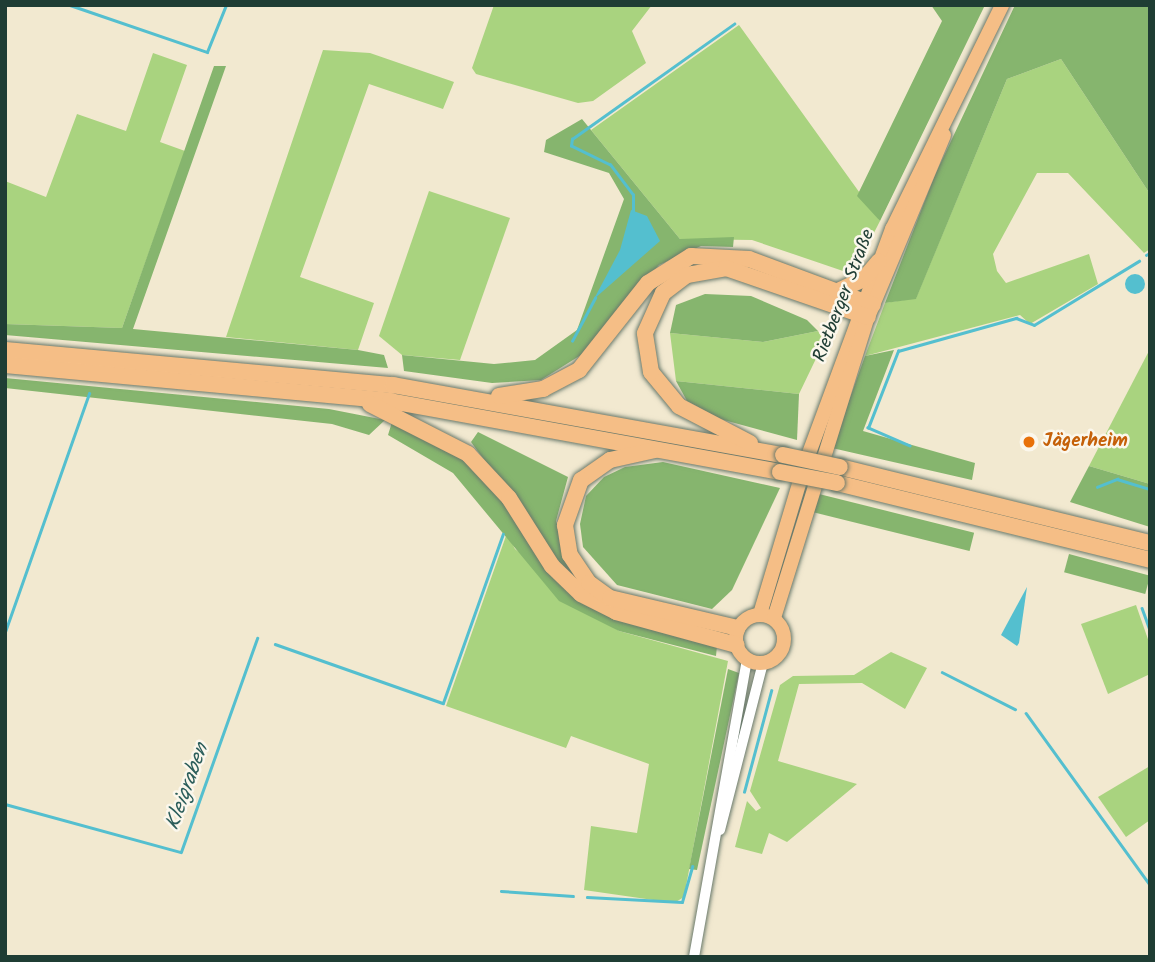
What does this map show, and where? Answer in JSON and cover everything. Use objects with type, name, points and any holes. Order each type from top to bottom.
[{"type":"highway","points":[[484,398],[543,389],[567,378],[599,350],[653,277],[691,256],[738,256],[838,291],[866,309]]},
{"type":"highway","points":[[838,291],[864,279],[879,261]]},
{"type":"highway","points":[[866,309],[726,268],[687,275],[655,305],[645,346],[658,385],[693,415],[778,460],[836,483],[1090,536],[1150,543]]},
{"type":"highway","points":[[5,350],[257,369],[484,398],[778,460]]},
{"type":"highway","points":[[5,365],[348,396],[668,448],[840,467],[955,492],[1090,536],[1150,560]]},
{"type":"highway","points":[[348,396],[416,422],[468,454],[509,498],[560,575],[596,603],[737,645]]},
{"type":"highway","points":[[668,448],[610,460],[581,480],[565,525],[570,555],[589,583],[610,597],[738,628]]},
{"type":"main road","name":"Rietberger Straße","points":[[767,616],[879,261],[941,119],[1003,5]]},
{"type":"main road","name":"Rietberger Straße","points":[[866,309],[1003,5]]},
{"type":"main road","points":[[767,616],[784,631],[784,647],[763,663],[747,660],[737,645],[738,628],[767,616]]},
{"type":"street","points":[[694,957],[747,660]]},
{"type":"street","points":[[709,866],[763,663]]},
{"type":"green space","points":[[494,5],[652,5],[632,31],[646,63],[593,101],[578,103],[476,74],[472,68]]},
{"type":"green space","points":[[931,5],[985,5],[880,221],[857,196],[942,21]]},
{"type":"green space","points":[[1015,5],[1150,5],[1150,194],[1061,59],[1007,79],[916,299],[885,303],[935,175]]},
{"type":"green space","points":[[739,25],[880,221],[858,264],[846,272],[752,240],[680,239],[591,130]]},
{"type":"green space","points":[[323,50],[370,53],[454,82],[443,109],[369,84],[300,277],[374,303],[358,350],[226,337]]},
{"type":"green space","points":[[153,53],[187,65],[160,142],[185,151],[122,328],[5,324],[5,181],[46,197],[77,114],[126,131]]},
{"type":"green space","points":[[1061,59],[1150,194],[1150,249],[1144,253],[1068,173],[1037,173],[993,254],[997,271],[1006,283],[1089,254],[1098,284],[1030,324],[1020,315],[865,356],[885,303],[916,298],[1007,79]]},
{"type":"green space","points":[[214,66],[226,66],[133,329],[358,350],[384,355],[388,368],[5,335],[5,324],[122,328]]},
{"type":"green space","points":[[582,119],[680,239],[734,237],[733,247],[701,246],[659,265],[581,355],[541,380],[492,383],[404,371],[402,355],[494,364],[535,360],[577,330],[624,199],[609,173],[544,152],[546,140]]},
{"type":"green space","points":[[429,191],[510,218],[460,360],[402,355],[379,336]]},
{"type":"green space","points":[[705,294],[751,296],[807,320],[818,331],[763,342],[670,333],[676,305]]},
{"type":"green space","points":[[818,331],[824,342],[799,394],[676,381],[670,333],[763,342]]},
{"type":"green space","points":[[1150,349],[1150,484],[1089,466]]},
{"type":"green space","points":[[894,350],[863,431],[975,463],[972,480],[832,448],[865,356]]},
{"type":"green space","points":[[5,378],[329,409],[385,420],[369,435],[332,424],[5,388]]},
{"type":"green space","points":[[676,381],[799,394],[797,440],[720,419],[687,401]]},
{"type":"green space","points":[[392,422],[464,459],[504,501],[547,569],[717,646],[716,656],[619,631],[559,601],[453,473],[388,435]]},
{"type":"green space","points":[[478,432],[568,477],[556,521],[576,585],[471,442]]},
{"type":"green space","points":[[663,462],[780,488],[732,590],[712,609],[617,585],[583,547],[580,524],[586,496],[604,477],[625,467]]},
{"type":"green space","points":[[1089,466],[1150,484],[1150,527],[1070,502]]},
{"type":"green space","points":[[815,493],[974,533],[970,551],[810,511]]},
{"type":"green space","points":[[507,533],[515,549],[619,631],[728,661],[684,897],[674,903],[584,890],[591,826],[637,833],[649,764],[571,736],[566,748],[446,706]]},
{"type":"green space","points":[[1069,554],[1150,576],[1145,594],[1064,572]]},
{"type":"green space","points":[[1136,605],[1150,645],[1150,674],[1108,694],[1081,624]]},
{"type":"green space","points":[[891,652],[927,668],[905,709],[862,683],[799,684],[778,761],[857,784],[787,842],[769,833],[762,854],[735,847],[747,801],[756,811],[761,808],[750,791],[780,685],[793,676],[854,675]]},
{"type":"green space","points":[[728,669],[739,673],[697,870],[689,869]]},
{"type":"green space","points":[[1150,766],[1150,820],[1126,837],[1098,797]]},
{"type":"water","points":[[631,210],[647,216],[660,241],[594,299],[620,250]]},
{"type":"water","points":[[1135,274],[1142,277],[1145,284],[1142,291],[1135,294],[1128,291],[1125,284],[1128,277]]},
{"type":"water","points":[[1027,587],[1019,643],[1017,646],[1001,635]]},
{"type":"waterway","points":[[70,5],[207,52],[226,5]]},
{"type":"waterway","points":[[633,211],[633,195],[610,165],[571,146],[572,139],[734,24]]},
{"type":"waterway","points":[[1146,255],[1150,253]]},
{"type":"waterway","points":[[910,446],[868,428],[898,351],[1016,318],[1034,325],[1139,261]]},
{"type":"waterway","name":"Kleigraben","points":[[572,341],[595,298]]},
{"type":"waterway","name":"Kleigraben","points":[[5,632],[89,393]]},
{"type":"waterway","points":[[1097,487],[1117,479],[1150,489]]},
{"type":"waterway","name":"Kleigraben","points":[[275,644],[443,703],[503,534]]},
{"type":"waterway","points":[[1142,608],[1150,630]]},
{"type":"waterway","name":"Kleigraben","points":[[5,804],[181,852],[257,638]]},
{"type":"waterway","points":[[942,672],[1015,709]]},
{"type":"waterway","points":[[744,792],[771,691]]},
{"type":"waterway","points":[[1026,713],[1150,885]]},
{"type":"waterway","points":[[587,897],[682,902],[692,866]]},
{"type":"waterway","points":[[501,891],[573,896]]},
{"type":"place","name":"Jägerheim","points":[[1029,442]]}]
